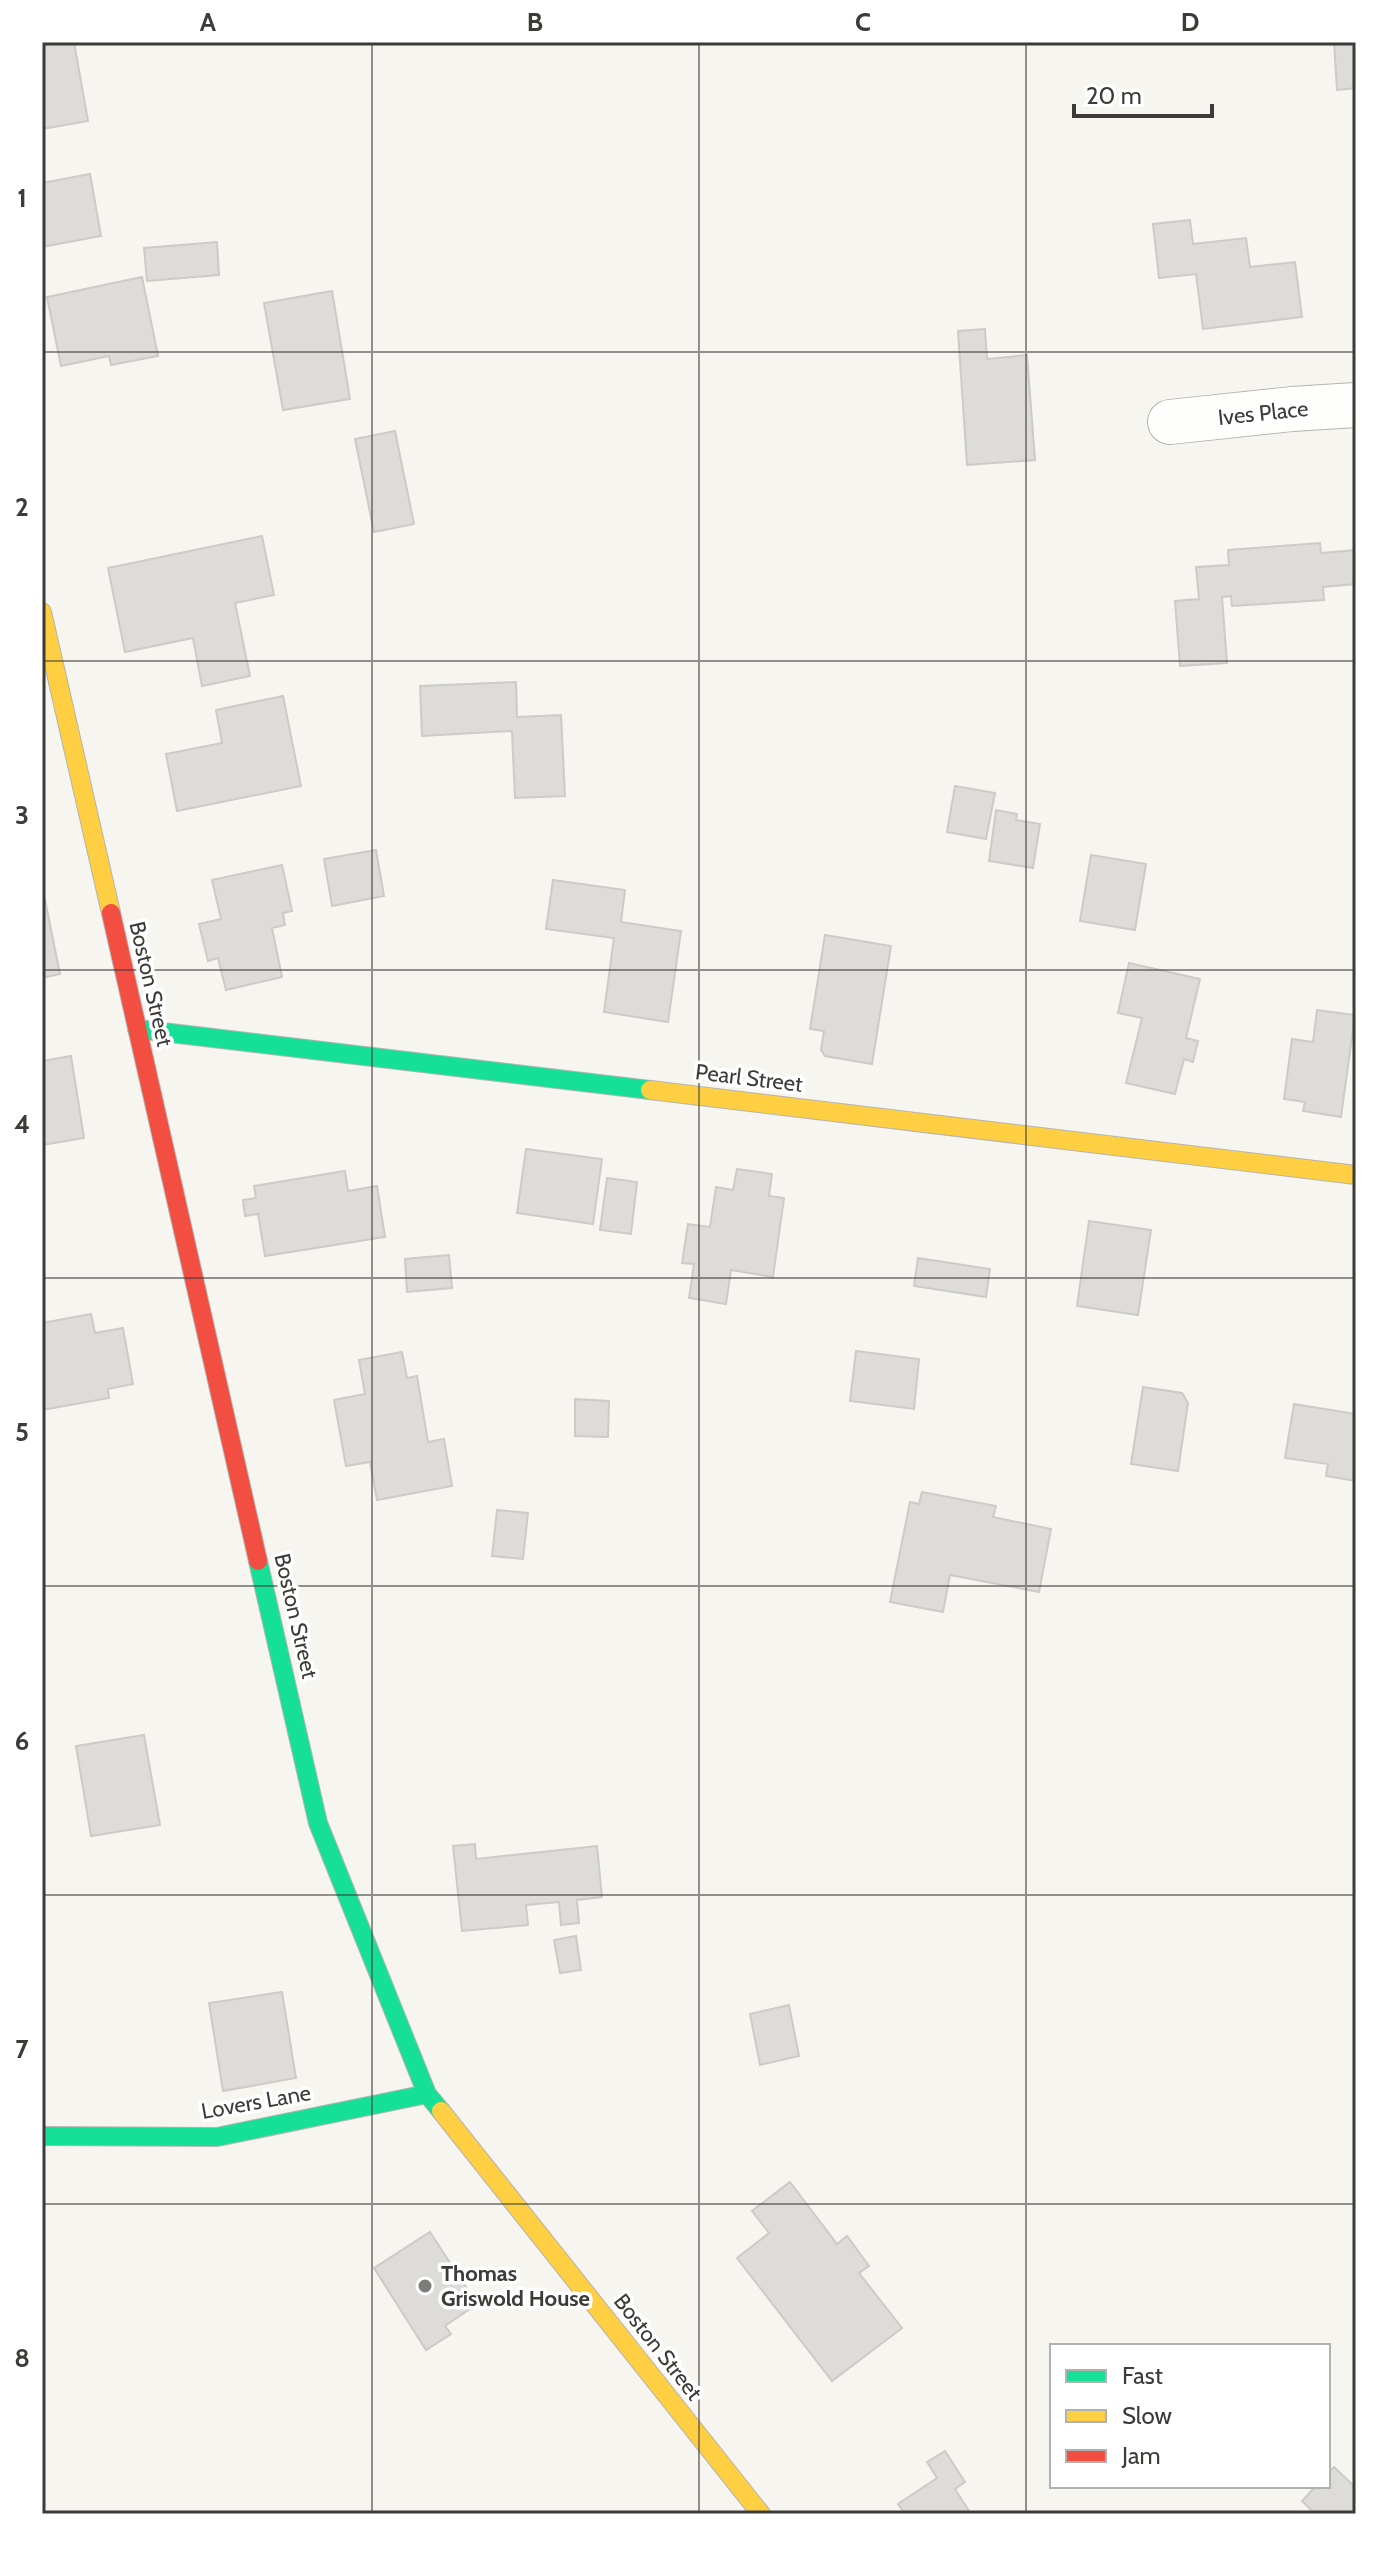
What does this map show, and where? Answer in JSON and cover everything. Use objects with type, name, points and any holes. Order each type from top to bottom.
[{"type":"main road","name":"Boston Street","points":[[42,612],[318,1823],[427,2094],[761,2514]]},
{"type":"main road","name":"Pearl Street","points":[[137,1029],[1356,1175]]},
{"type":"main road","name":"Lovers Lane","points":[[42,2136],[217,2137],[427,2094]]},
{"type":"street","name":"Ives Place","points":[[1170,422],[1356,405]]},
{"type":"building","points":[[42,42],[74,42],[88,121],[42,129]]},
{"type":"building","points":[[1334,42],[1356,42],[1356,88],[1337,90]]},
{"type":"building","points":[[90,174],[101,236],[42,247],[42,183]]},
{"type":"building","points":[[1190,220],[1193,244],[1246,238],[1250,267],[1295,262],[1302,317],[1203,329],[1196,274],[1159,278],[1153,224]]},
{"type":"building","points":[[217,242],[219,275],[147,281],[144,248]]},
{"type":"building","points":[[142,277],[158,356],[111,365],[109,356],[61,366],[47,297]]},
{"type":"building","points":[[332,291],[350,399],[283,410],[264,303]]},
{"type":"building","points":[[985,329],[987,359],[1027,355],[1035,460],[967,465],[958,331]]},
{"type":"building","points":[[395,431],[414,524],[374,532],[355,439]]},
{"type":"building","points":[[262,536],[274,595],[235,603],[250,676],[202,686],[193,638],[125,652],[108,568]]},
{"type":"building","points":[[1320,543],[1321,553],[1356,550],[1356,584],[1323,587],[1324,600],[1232,606],[1231,596],[1222,597],[1227,663],[1180,666],[1175,601],[1199,599],[1196,567],[1229,565],[1228,550]]},
{"type":"building","points":[[516,682],[517,717],[561,715],[565,796],[515,798],[512,731],[422,736],[420,686]]},
{"type":"building","points":[[283,696],[301,786],[177,811],[166,754],[222,743],[216,710]]},
{"type":"building","points":[[955,786],[995,793],[986,839],[947,832]]},
{"type":"building","points":[[996,810],[1017,814],[1016,820],[1040,824],[1033,868],[989,861]]},
{"type":"building","points":[[376,850],[384,896],[332,906],[324,859]]},
{"type":"building","points":[[1091,855],[1146,864],[1135,930],[1080,921]]},
{"type":"building","points":[[282,865],[292,911],[283,913],[285,925],[272,928],[282,977],[226,990],[218,958],[208,961],[199,924],[221,919],[212,880]]},
{"type":"building","points":[[553,880],[625,890],[621,922],[681,931],[668,1022],[604,1012],[614,938],[546,929]]},
{"type":"building","points":[[42,885],[60,974],[42,978]]},
{"type":"building","points":[[825,935],[891,946],[872,1064],[825,1056],[821,1050],[824,1031],[810,1029]]},
{"type":"building","points":[[1129,963],[1200,979],[1186,1038],[1198,1041],[1193,1062],[1184,1059],[1175,1094],[1126,1083],[1142,1018],[1118,1013]]},
{"type":"building","points":[[1317,1010],[1355,1015],[1341,1117],[1303,1111],[1305,1102],[1284,1099],[1292,1039],[1313,1042]]},
{"type":"building","points":[[71,1056],[84,1138],[42,1145],[42,1061]]},
{"type":"building","points":[[526,1149],[602,1159],[593,1224],[517,1213]]},
{"type":"building","points":[[737,1169],[772,1174],[769,1196],[784,1198],[773,1277],[731,1270],[726,1304],[689,1298],[694,1264],[682,1263],[688,1224],[710,1227],[716,1187],[733,1190]]},
{"type":"building","points":[[345,1171],[348,1191],[377,1186],[385,1237],[265,1256],[258,1214],[245,1216],[243,1200],[256,1198],[254,1186]]},
{"type":"building","points":[[607,1178],[637,1182],[631,1234],[600,1230]]},
{"type":"building","points":[[1089,1221],[1151,1230],[1138,1315],[1077,1306]]},
{"type":"building","points":[[449,1255],[452,1288],[407,1292],[405,1259]]},
{"type":"building","points":[[918,1258],[990,1269],[986,1297],[914,1286]]},
{"type":"building","points":[[91,1314],[95,1333],[123,1328],[133,1384],[108,1389],[109,1398],[42,1410],[42,1323]]},
{"type":"building","points":[[856,1351],[919,1359],[914,1409],[850,1401]]},
{"type":"building","points":[[402,1352],[407,1378],[417,1376],[428,1442],[444,1439],[452,1486],[377,1500],[370,1462],[346,1466],[334,1400],[365,1394],[359,1360]]},
{"type":"building","points":[[1143,1387],[1182,1393],[1188,1403],[1178,1471],[1131,1464]]},
{"type":"building","points":[[575,1399],[609,1401],[608,1437],[575,1436]]},
{"type":"building","points":[[1294,1404],[1356,1414],[1356,1481],[1326,1476],[1328,1464],[1285,1458]]},
{"type":"building","points":[[922,1492],[996,1506],[993,1517],[1051,1529],[1039,1592],[950,1575],[943,1612],[890,1602],[910,1502],[919,1504]]},
{"type":"building","points":[[497,1510],[528,1513],[523,1559],[492,1556]]},
{"type":"building","points":[[144,1735],[160,1825],[91,1836],[76,1746]]},
{"type":"building","points":[[475,1844],[476,1859],[597,1846],[602,1897],[577,1900],[579,1923],[561,1925],[559,1902],[526,1905],[528,1925],[462,1931],[453,1846]]},
{"type":"building","points":[[576,1936],[581,1970],[560,1973],[554,1940]]},
{"type":"building","points":[[282,1992],[296,2078],[223,2091],[209,2003]]},
{"type":"building","points":[[789,2005],[799,2056],[760,2065],[750,2014]]},
{"type":"building","points":[[790,2182],[837,2244],[847,2236],[869,2266],[859,2273],[902,2328],[832,2381],[737,2258],[769,2233],[752,2211]]},
{"type":"building","name":"Thomas Griswold House","points":[[430,2232],[477,2304],[445,2326],[451,2334],[426,2350],[374,2268]]},
{"type":"building","points":[[945,2451],[965,2482],[955,2489],[971,2514],[905,2514],[898,2504],[937,2478],[927,2462]]},
{"type":"building","points":[[1334,2467],[1356,2488],[1356,2514],[1315,2514],[1302,2501],[1314,2488],[1330,2488],[1330,2471]]},
{"type":"traffic: fast","points":[[137,1029],[650,1090]]},
{"type":"traffic: fast","points":[[258,1561],[318,1823],[427,2094],[441,2111]]},
{"type":"traffic: fast","points":[[42,2136],[217,2137],[427,2094]]},
{"type":"traffic: slow","points":[[42,612],[111,913]]},
{"type":"traffic: slow","points":[[650,1090],[1356,1175]]},
{"type":"traffic: slow","points":[[441,2111],[761,2514]]},
{"type":"traffic: jam","points":[[111,913],[258,1561]]},
{"type":"place","name":"Thomas Griswold House","points":[[425,2286]]}]
